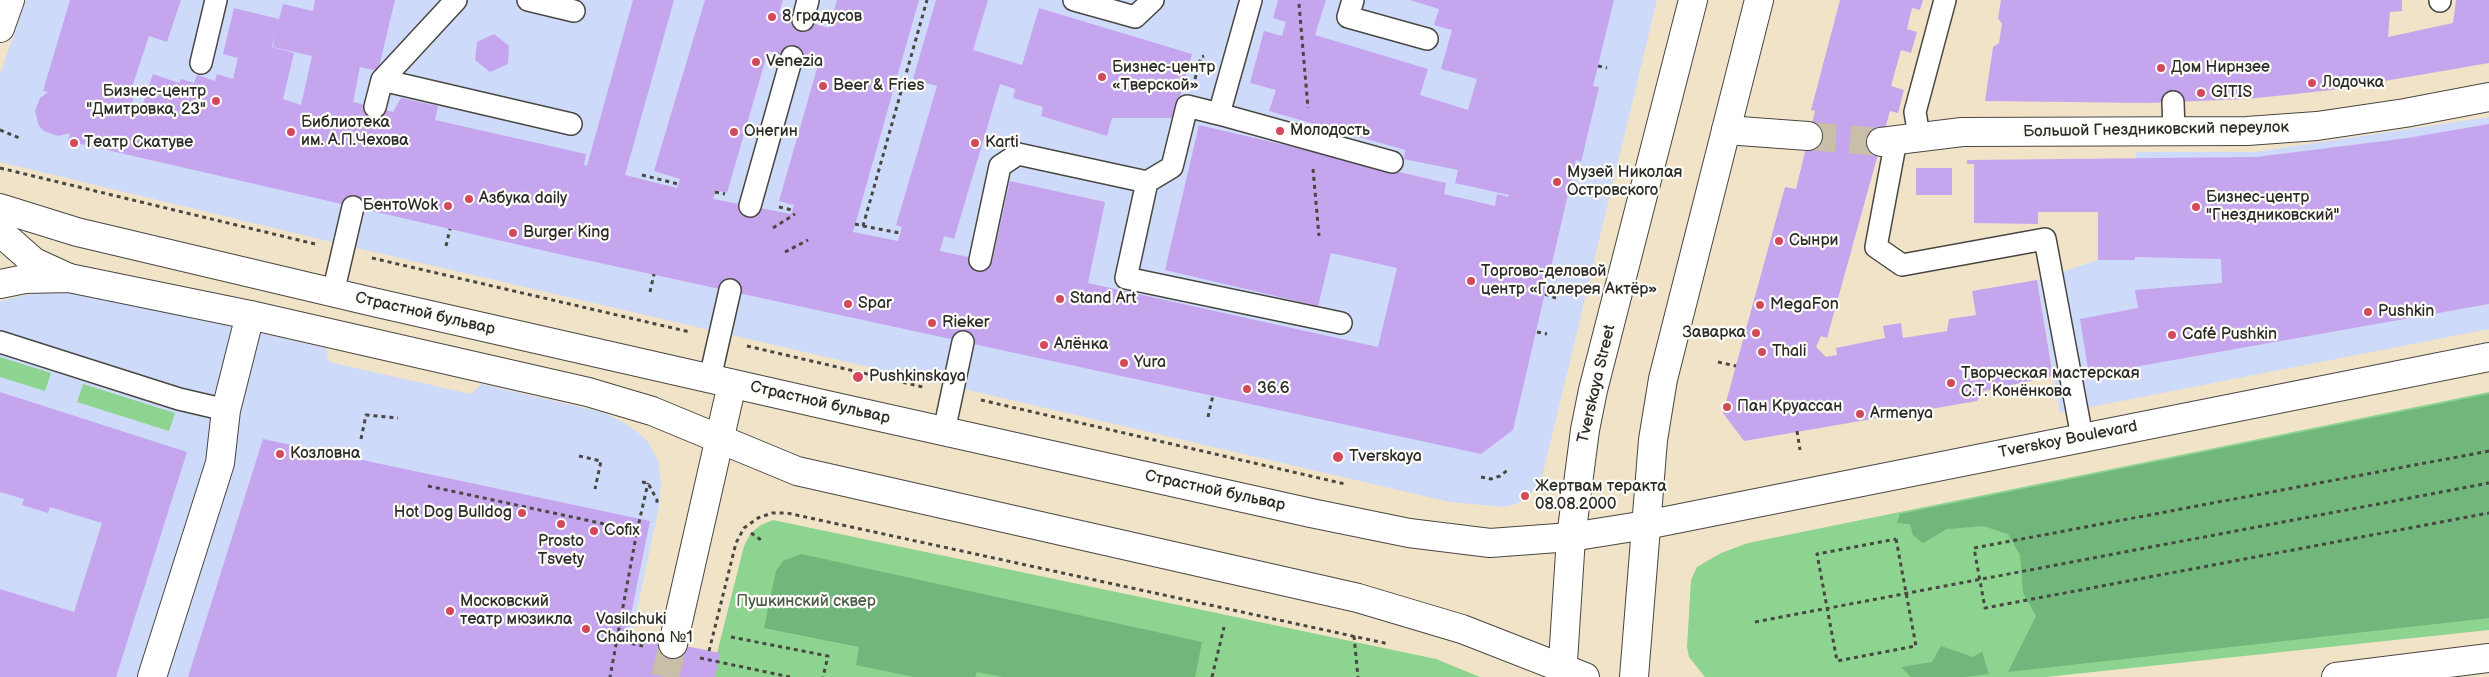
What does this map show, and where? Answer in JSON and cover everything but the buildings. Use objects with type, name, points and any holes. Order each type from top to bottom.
[{"type":"main road","points":[[0,28],[10,0]]},
{"type":"main road","name":"Tverskaya Street","points":[[1570,674],[1571,537],[1580,461],[1593,390],[1693,0]]},
{"type":"main road","points":[[1634,677],[1653,440],[1663,379],[1759,0]]},
{"type":"main road","name":"Большой Гнездниковский переулок","points":[[1899,139],[1962,132],[2247,131],[2317,126],[2405,113],[2489,97]]},
{"type":"main road","points":[[1726,130],[1808,136]]},
{"type":"main road","name":"Страстной бульвар","points":[[0,208],[77,232],[334,293],[944,431],[1409,533],[1490,543],[1571,537],[1646,525]]},
{"type":"main road","points":[[0,232],[34,262],[69,278]]},
{"type":"main road","points":[[0,284],[25,279],[69,278],[250,315],[588,392],[652,411],[796,471],[1358,598],[1462,629],[1570,674]]},
{"type":"main road","points":[[152,677],[220,463],[226,410],[250,315]]},
{"type":"main road","name":"Tverskoy Boulevard","points":[[1646,525],[2489,357]]},
{"type":"main road","points":[[673,644],[719,440],[721,381]]},
{"type":"main road","points":[[2336,677],[2489,658]]},
{"type":"lane","points":[[201,62],[216,0]]},
{"type":"lane","points":[[375,108],[382,80],[456,0]]},
{"type":"lane","points":[[528,0],[574,11]]},
{"type":"lane","points":[[1074,0],[1135,18],[1153,0]]},
{"type":"lane","points":[[1219,114],[1251,0]]},
{"type":"lane","points":[[1353,0],[1348,17],[1427,40]]},
{"type":"lane","points":[[1945,0],[1915,112],[1899,139],[1876,247],[1902,265],[2045,238],[2082,437]]},
{"type":"lane","points":[[750,206],[792,58]]},
{"type":"lane","points":[[382,80],[571,124]]},
{"type":"lane","points":[[2173,102],[2174,131]]},
{"type":"lane","points":[[980,260],[1000,166],[1018,154],[1147,182],[1172,167],[1187,106],[1392,162]]},
{"type":"lane","points":[[1147,182],[1126,278],[1341,323]]},
{"type":"lane","points":[[334,293],[353,207]]},
{"type":"lane","points":[[721,381],[718,339],[730,290]]},
{"type":"lane","points":[[0,342],[179,399],[226,410]]},
{"type":"lane","points":[[944,431],[963,342]]},
{"type":"path","points":[[863,226],[927,0]]},
{"type":"path","points":[[1598,66],[1608,68]]},
{"type":"path","points":[[0,130],[22,139]]},
{"type":"path","points":[[0,168],[343,251],[1353,486]]},
{"type":"path","points":[[642,175],[678,184]]},
{"type":"path","points":[[773,228],[795,214]]},
{"type":"path","points":[[855,224],[900,233]]},
{"type":"path","points":[[446,246],[450,229]]},
{"type":"path","points":[[785,252],[808,240]]},
{"type":"path","points":[[650,292],[654,274]]},
{"type":"path","points":[[1545,294],[1556,298]]},
{"type":"path","points":[[1537,332],[1547,334]]},
{"type":"path","points":[[1718,362],[1736,366]]},
{"type":"path","points":[[1208,417],[1213,395]]},
{"type":"path","points":[[361,439],[366,416],[398,418]]},
{"type":"path","points":[[1797,431],[1800,450]]},
{"type":"path","points":[[2489,451],[1974,548],[1985,608],[2489,513]]},
{"type":"path","points":[[579,456],[602,460],[595,490]]},
{"type":"path","points":[[1481,477],[1491,479],[1500,476],[1509,469]]},
{"type":"path","points":[[642,482],[648,483]]},
{"type":"path","points":[[1755,622],[2489,482]]},
{"type":"path","points":[[648,483],[657,500],[657,506]]},
{"type":"path","points":[[610,677],[637,531],[648,483]]},
{"type":"path","points":[[428,486],[637,531]]},
{"type":"path","points":[[709,651],[736,543],[744,528],[758,518],[772,512],[1395,645]]},
{"type":"path","points":[[751,533],[761,540]]},
{"type":"path","points":[[1896,539],[1916,646],[1837,661],[1827,608],[1817,554],[1896,539]]},
{"type":"path","points":[[1212,677],[1224,627]]},
{"type":"path","points":[[731,636],[828,656],[824,677]]},
{"type":"path","points":[[718,662],[790,677]]},
{"type":"shaded area","points":[[26,0],[1657,0],[1542,477],[1529,497],[1516,504],[1503,507],[1450,502],[344,245],[0,162],[0,74]]},
{"type":"shaded area","points":[[2489,117],[2489,329],[2060,413],[2037,280],[2098,260],[2135,260],[2136,152],[2255,152]]},
{"type":"shaded area","points":[[62,291],[97,296],[326,348],[329,362],[471,394],[481,384],[602,412],[625,423],[646,439],[658,460],[661,482],[659,506],[623,677],[0,677],[0,301],[26,295]]},
{"type":"green space","points":[[0,357],[51,373],[45,391],[0,377]]},
{"type":"green space","points":[[83,384],[175,413],[169,431],[77,402]]},
{"type":"green space","points":[[2489,392],[2489,630],[2046,677],[1705,677],[1689,657],[1687,647],[1691,580],[1697,567],[1721,553],[1748,543]]},
{"type":"green space","points":[[2489,394],[2489,618],[2008,672],[2036,616],[2023,593],[2020,555],[2008,534],[1983,526],[1947,529],[1923,543],[1913,535],[1910,524],[1897,523],[1900,514]]},
{"type":"green space","name":"Пушкинский сквер","points":[[773,520],[1436,659],[1480,677],[711,677],[744,546],[751,533],[761,525]]},
{"type":"green space","points":[[801,554],[1202,642],[1195,677],[1003,677],[977,672],[975,677],[914,677],[856,665],[859,647],[764,628],[776,571],[783,561]]},
{"type":"green space","points":[[1941,646],[1973,657],[1982,652],[1989,674],[1965,677],[1911,677],[1901,667],[1932,662]]},
{"type":"tunnel","points":[[1808,136],[1881,142]]},
{"type":"tunnel","points":[[665,677],[673,644]]},
{"type":"place","name":"8 градусов","points":[[772,17]]},
{"type":"place","name":"Venezia","points":[[756,62]]},
{"type":"place","name":"Дом Нирнзее","points":[[2161,68]]},
{"type":"place","name":"Бизнес-центр «Тверской»","points":[[1102,77]]},
{"type":"place","name":"Лодочка","points":[[2312,83]]},
{"type":"place","name":"Beer & Fries","points":[[823,86]]},
{"type":"place","name":"GITIS","points":[[2201,93]]},
{"type":"place","name":"Бизнес-центр \"Дмитровка, 23\"","points":[[216,101]]},
{"type":"place","name":"Молодость","points":[[1280,131]]},
{"type":"place","name":"Библиотека им. А.П.Чехова","points":[[291,132]]},
{"type":"place","name":"Онегин","points":[[734,132]]},
{"type":"place","name":"Театр Скатуве","points":[[74,143]]},
{"type":"place","name":"Karti","points":[[975,143]]},
{"type":"place","name":"Музей Николая Островского","points":[[1557,182]]},
{"type":"place","name":"Азбука daily","points":[[469,199]]},
{"type":"place","name":"БентоWok","points":[[448,206]]},
{"type":"place","name":"Бизнес-центр \"Гнездниковский\"","points":[[2196,207]]},
{"type":"place","name":"Burger King","points":[[513,233]]},
{"type":"place","name":"Сынри","points":[[1779,241]]},
{"type":"place","name":"Торгово-деловой центр «Галерея Актёр»","points":[[1471,281]]},
{"type":"place","name":"Stand Art","points":[[1060,299]]},
{"type":"place","name":"Spar","points":[[848,304]]},
{"type":"place","name":"MegaFon","points":[[1760,305]]},
{"type":"place","name":"Pushkin","points":[[2368,312]]},
{"type":"place","name":"Rieker","points":[[932,323]]},
{"type":"place","name":"Заварка","points":[[1756,333]]},
{"type":"place","name":"Café Pushkin","points":[[2172,335]]},
{"type":"place","name":"Алёнка","points":[[1044,345]]},
{"type":"place","name":"Thali","points":[[1762,352]]},
{"type":"place","name":"Yura","points":[[1124,363]]},
{"type":"place","name":"Pushkinskaya","points":[[858,377]]},
{"type":"place","name":"Творческая мастерская С.Т. Конёнкова","points":[[1951,383]]},
{"type":"place","name":"36.6","points":[[1247,389]]},
{"type":"place","name":"Пан Круассан","points":[[1727,407]]},
{"type":"place","name":"Armenya","points":[[1860,414]]},
{"type":"place","name":"Козловна","points":[[280,454]]},
{"type":"place","name":"Tverskaya","points":[[1338,457]]},
{"type":"place","name":"Жертвам теракта 08.08.2000","points":[[1525,496]]},
{"type":"place","name":"Hot Dog Bulldog","points":[[522,513]]},
{"type":"place","name":"Prosto Tsvety","points":[[561,524]]},
{"type":"place","name":"Cofix","points":[[594,531]]},
{"type":"place","name":"Московский театр мюзикла","points":[[450,611]]},
{"type":"place","name":"Vasilchuki Chaihona №1","points":[[586,629]]}]
